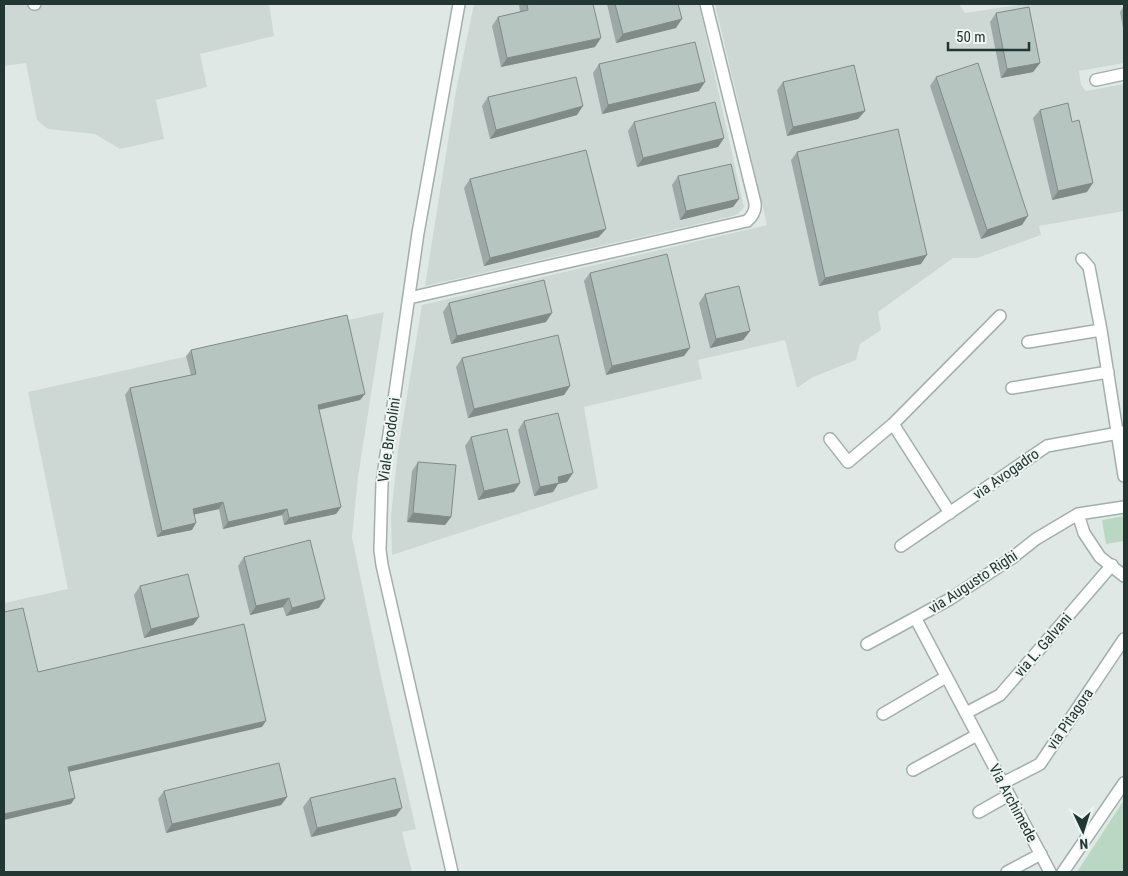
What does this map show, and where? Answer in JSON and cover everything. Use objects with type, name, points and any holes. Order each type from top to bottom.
[{"type":"street","name":"Viale Brodolini","points":[[452,872],[380,550],[382,483],[418,233],[458,4]]},
{"type":"street","points":[[409,298],[747,221],[751,218],[755,204],[706,4]]},
{"type":"street","points":[[1096,80],[1124,74]]},
{"type":"street","points":[[1082,259],[1089,267],[1121,433],[1124,476]]},
{"type":"street","points":[[830,439],[848,462],[893,424],[1000,316]]},
{"type":"street","points":[[1028,342],[1101,330]]},
{"type":"street","points":[[1012,388],[1108,372]]},
{"type":"street","points":[[893,424],[950,513]]},
{"type":"street","name":"via Avogadro","points":[[901,546],[1047,446],[1121,433]]},
{"type":"street","points":[[1124,507],[1078,514],[1084,533],[1100,557],[1124,576]]},
{"type":"street","name":"via Augusto Righi","points":[[867,644],[950,599],[1012,558],[1036,539],[1078,514]]},
{"type":"street","name":"via L. Galvani","points":[[966,714],[1000,695],[1112,565]]},
{"type":"street","name":"Via Archimede","points":[[917,618],[946,677],[1050,872]]},
{"type":"street","name":"via Pitagora","points":[[1003,783],[1040,764],[1124,639]]},
{"type":"street","points":[[883,714],[946,677]]},
{"type":"street","points":[[913,770],[977,735]]},
{"type":"street","points":[[1063,872],[1124,783]]},
{"type":"street","points":[[979,812],[1009,795]]},
{"type":"street","points":[[1007,872],[1040,854]]},
{"type":"shaded area","points":[[4,4],[269,4],[274,36],[200,54],[207,87],[156,100],[164,139],[120,149],[95,134],[48,129],[37,120],[26,63],[4,66]]},
{"type":"shaded area","points":[[474,4],[699,4],[744,207],[738,214],[733,216],[425,286],[456,91]]},
{"type":"shaded area","points":[[715,4],[959,4],[965,13],[1024,4],[1124,4],[1124,63],[1079,71],[1081,85],[1086,91],[1124,84],[1124,211],[1039,226],[1041,235],[977,258],[953,258],[878,312],[881,330],[860,344],[856,360],[813,377],[797,388],[785,340],[698,360],[702,379],[584,407],[598,488],[392,555],[391,516],[398,450],[422,305],[767,225]]},
{"type":"shaded area","points":[[384,312],[358,477],[352,537],[382,681],[416,829],[402,832],[412,872],[4,872],[4,603],[68,589],[28,392]]},
{"type":"green space","points":[[1124,516],[1124,541],[1106,544],[1102,520]]},
{"type":"green space","points":[[1124,800],[1124,872],[1077,872]]},
{"type":"building","points":[[527,4],[593,4],[601,38],[507,58],[498,17],[528,10]]},
{"type":"building","points":[[615,4],[678,4],[682,19],[623,34]]},
{"type":"building","points":[[1029,7],[1040,63],[1007,69],[996,13]]},
{"type":"building","points":[[695,42],[705,82],[608,105],[599,64]]},
{"type":"building","points":[[978,63],[1028,216],[987,230],[936,77]]},
{"type":"building","points":[[854,65],[865,111],[793,127],[783,82]]},
{"type":"building","points":[[576,77],[583,106],[496,130],[488,97]]},
{"type":"building","points":[[715,102],[724,138],[643,158],[634,122]]},
{"type":"building","points":[[1068,103],[1072,122],[1079,120],[1093,183],[1058,191],[1040,110]]},
{"type":"building","points":[[898,129],[927,255],[825,278],[797,152]]},
{"type":"building","points":[[586,150],[606,229],[490,258],[470,179]]},
{"type":"building","points":[[731,164],[739,199],[686,211],[678,176]]},
{"type":"building","points":[[667,254],[690,348],[612,366],[590,273]]},
{"type":"building","points":[[544,280],[552,313],[457,336],[449,303]]},
{"type":"building","points":[[739,286],[750,331],[716,339],[705,294]]},
{"type":"building","points":[[347,315],[365,394],[318,405],[341,507],[289,518],[287,509],[228,522],[223,502],[193,509],[196,523],[162,531],[130,388],[196,374],[191,350]]},
{"type":"building","points":[[558,335],[570,386],[474,409],[462,358]]},
{"type":"building","points":[[558,413],[573,473],[558,477],[559,483],[540,487],[524,421]]},
{"type":"building","points":[[507,429],[520,483],[484,491],[471,437]]},
{"type":"building","points":[[418,462],[456,465],[451,517],[413,513]]},
{"type":"building","points":[[310,540],[325,599],[292,608],[289,598],[256,606],[244,557]]},
{"type":"building","points":[[188,574],[199,617],[151,629],[140,586]]},
{"type":"building","points":[[23,608],[38,672],[244,624],[266,721],[68,767],[75,798],[4,814],[4,612]]},
{"type":"building","points":[[279,763],[287,797],[172,824],[164,791]]},
{"type":"building","points":[[395,778],[402,808],[317,828],[310,798]]}]
